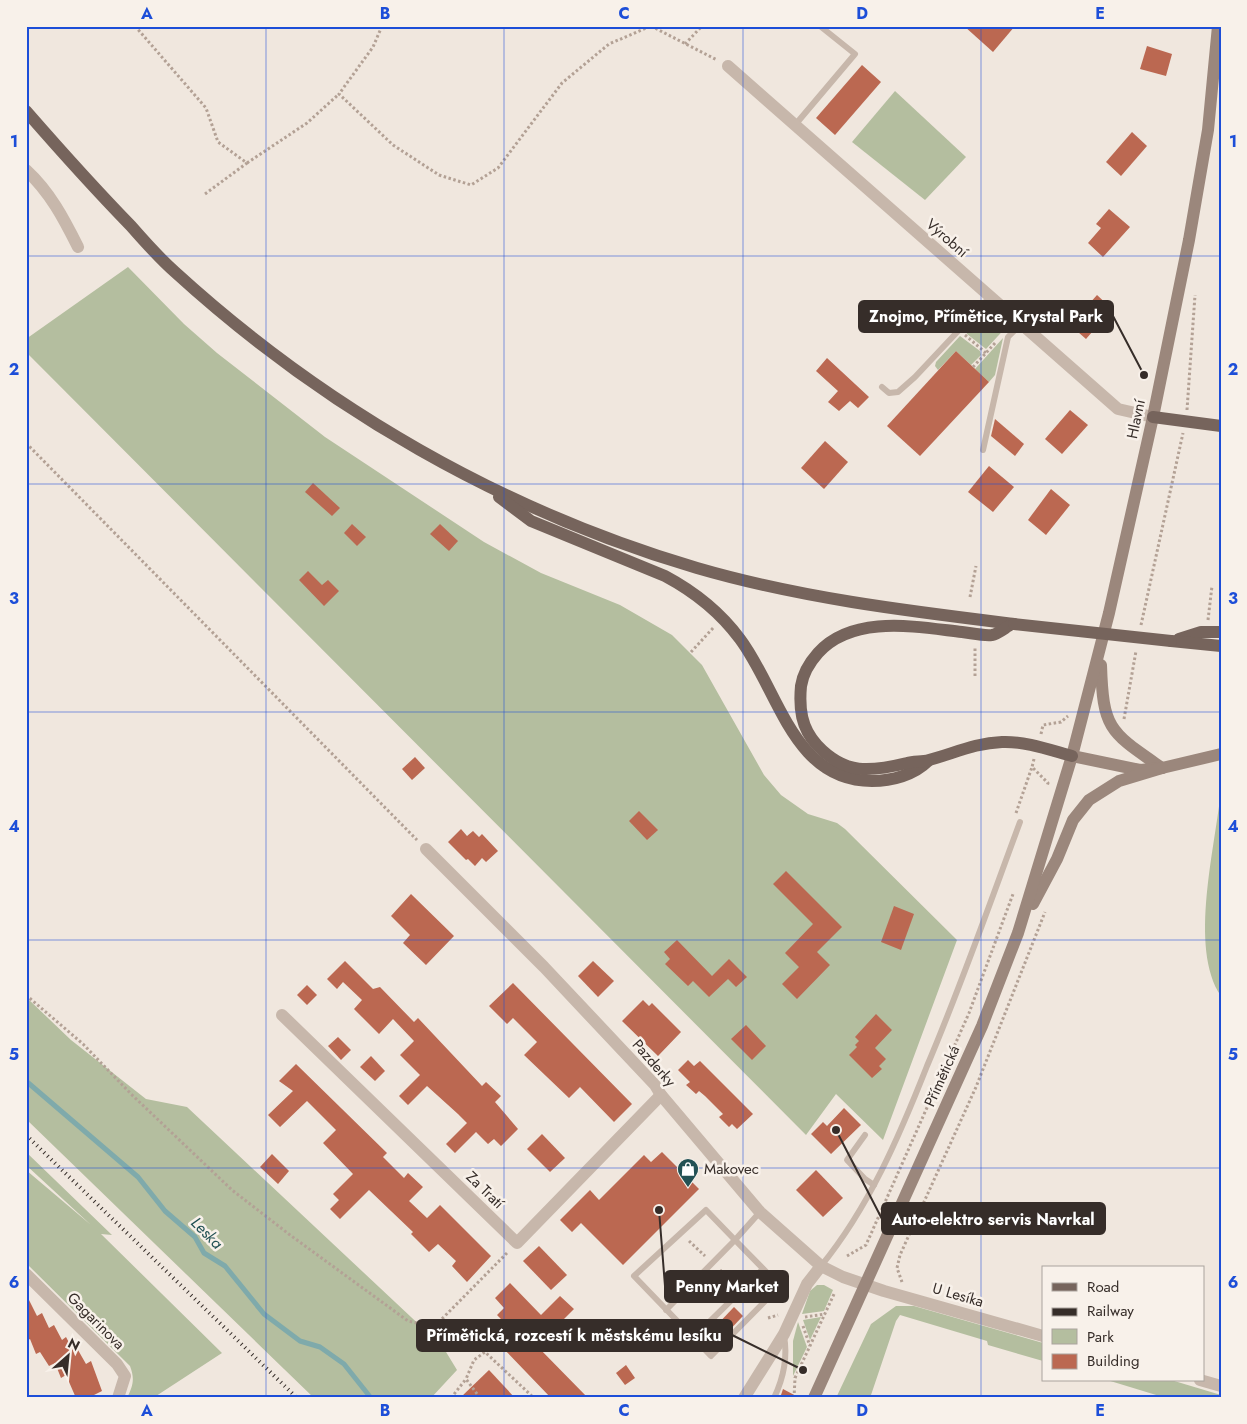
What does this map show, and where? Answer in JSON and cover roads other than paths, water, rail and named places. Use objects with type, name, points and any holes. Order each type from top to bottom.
[{"type":"main road","name":"Hlavní","points":[[1072,756],[1101,650],[1153,417],[1189,240],[1208,130],[1218,26]]},
{"type":"main road","points":[[26,111],[77,170],[173,271],[267,350],[398,438],[476,481],[595,533],[698,568],[828,598],[1013,624],[1221,646]]},
{"type":"main road","points":[[1153,417],[1221,426]]},
{"type":"main road","points":[[476,481],[531,521],[665,576],[684,587],[714,610],[742,641],[783,716],[807,752],[825,768],[854,780],[880,781],[904,776],[920,769],[928,761]]},
{"type":"main road","points":[[1013,624],[994,635],[912,626],[866,629],[837,637],[812,660],[802,682],[800,708],[802,720],[812,739],[827,756],[839,763],[872,771],[928,761],[965,747],[1003,742],[1037,746],[1072,756],[1140,770],[1162,768]]},
{"type":"main road","points":[[1172,641],[1201,632],[1221,632]]},
{"type":"main road","points":[[1101,650],[1102,701],[1109,722],[1115,732],[1128,745],[1162,768]]},
{"type":"main road","points":[[1018,933],[1080,810],[1096,794],[1108,786],[1162,768],[1221,754]]},
{"type":"main road","name":"Přímětická","points":[[814,1398],[982,1026],[1018,933],[1072,756]]},
{"type":"street","name":"Výrobní","points":[[728,66],[1118,409],[1153,417]]},
{"type":"street","points":[[26,170],[37,180],[56,204],[78,247]]},
{"type":"street","name":"Pazderky","points":[[426,849],[544,967],[655,1086],[760,1212],[821,1266],[864,1284]]},
{"type":"street","name":"Za Tratí","points":[[282,1014],[516,1243],[661,1095]]},
{"type":"street","points":[[744,1398],[784,1334],[807,1284],[821,1266]]},
{"type":"street","name":"Gagarinova","points":[[26,1274],[117,1364],[125,1376],[118,1398]]},
{"type":"street","name":"U Lesíka","points":[[864,1284],[1042,1336]]},
{"type":"street","points":[[1204,1381],[1221,1386]]},
{"type":"lane","points":[[795,125],[855,54],[820,26]]},
{"type":"lane","points":[[882,387],[889,393],[898,392],[915,377],[990,297]]},
{"type":"lane","points":[[984,450],[1008,336],[1021,324]]},
{"type":"lane","points":[[821,1266],[860,1210],[908,1114],[938,1042],[1020,822]]},
{"type":"lane","points":[[865,1135],[846,1160],[864,1179],[874,1185]]},
{"type":"lane","points":[[706,1210],[763,1269],[780,1286],[710,1356],[634,1276],[706,1210]]},
{"type":"lane","points":[[666,1310],[760,1212]]},
{"type":"lane","points":[[693,1338],[763,1269]]},
{"type":"lane","points":[[774,1398],[784,1374],[786,1354],[784,1334]]},
{"type":"waterway","name":"Leska","points":[[26,1081],[138,1177],[165,1211],[195,1237],[204,1253],[225,1266],[264,1314],[300,1341],[320,1347],[344,1364],[371,1398]]},
{"type":"railway","points":[[26,1135],[297,1398]]},
{"type":"place","name":"Znojmo, Přímětice, Krystal Park","points":[[1144,375]]},
{"type":"place","name":"Auto-elektro servis Navrkal","points":[[836,1130]]},
{"type":"place","name":"Makovec","points":[[688,1188]]},
{"type":"place","name":"Penny Market","points":[[659,1210]]},
{"type":"place","name":"Přímětická, rozcestí k městskému lesíku","points":[[803,1370]]}]
